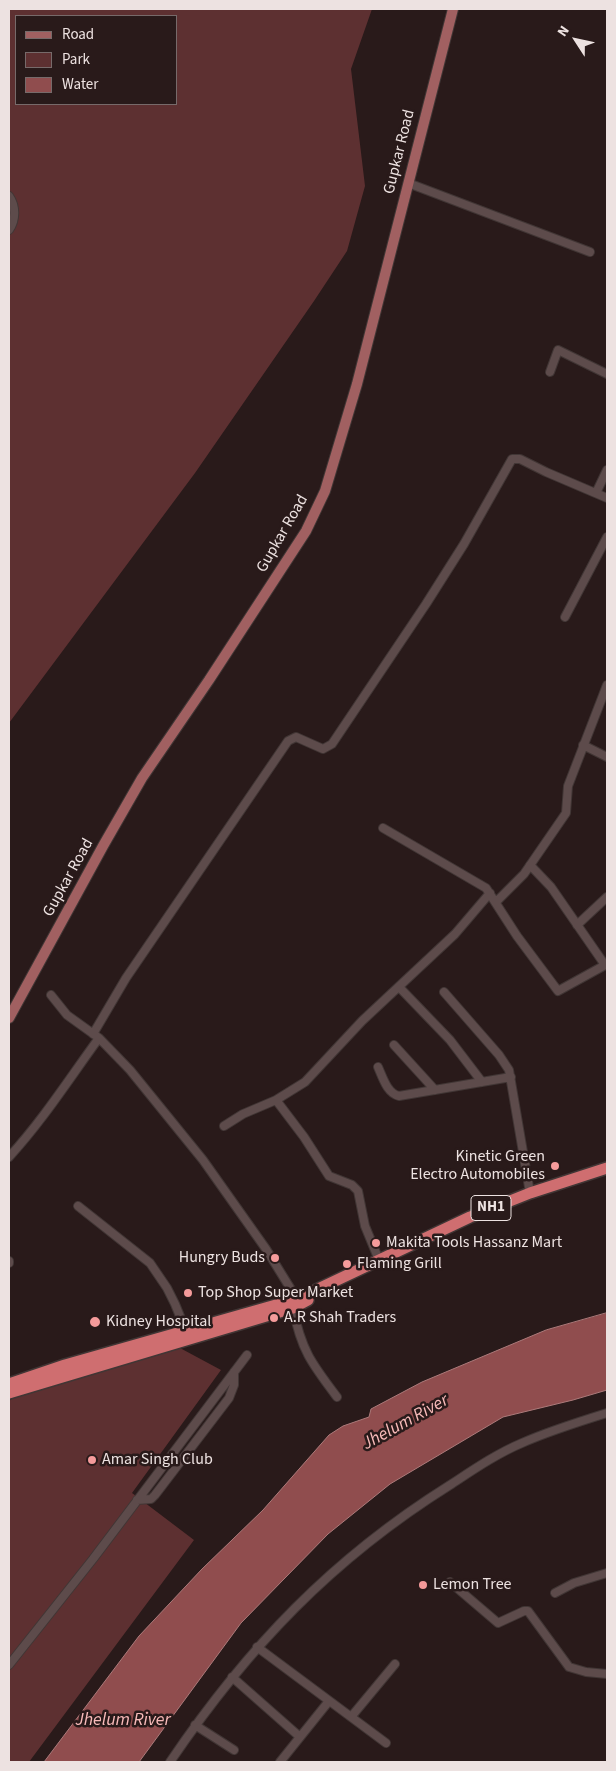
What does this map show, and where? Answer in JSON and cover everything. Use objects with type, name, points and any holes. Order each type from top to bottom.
[{"type":"highway","name":"NH1","points":[[9,1392],[295,1304],[447,1227],[530,1193],[607,1168]]},
{"type":"highway","name":"NH1","points":[[9,1384],[65,1365],[295,1304]]},
{"type":"main road","name":"Gupkar Road","points":[[9,1016],[142,778],[209,680],[306,531],[325,492],[351,402],[453,9]]},
{"type":"street","points":[[408,183],[590,252]]},
{"type":"street","points":[[9,196],[14,209],[14,218],[9,230]]},
{"type":"street","points":[[550,372],[558,350],[607,374]]},
{"type":"street","points":[[9,1157],[51,1108],[96,1036],[126,978],[288,741],[296,737],[323,749],[332,744],[464,544],[512,459],[520,459],[607,498]]},
{"type":"street","points":[[596,493],[607,470]]},
{"type":"street","points":[[565,617],[607,537]]},
{"type":"street","points":[[496,902],[521,878],[566,813],[568,786],[607,685]]},
{"type":"street","points":[[598,709],[607,713]]},
{"type":"street","points":[[583,745],[607,757]]},
{"type":"street","points":[[383,828],[481,884],[496,902],[517,936],[558,990],[606,965],[551,887],[530,865]]},
{"type":"street","points":[[224,1126],[243,1114],[276,1100],[305,1082],[362,1021],[455,934],[490,894]]},
{"type":"street","points":[[576,924],[607,897]]},
{"type":"street","points":[[399,986],[450,1040],[482,1082]]},
{"type":"street","points":[[444,992],[499,1055],[509,1070],[530,1193]]},
{"type":"street","points":[[51,995],[67,1015],[96,1036],[123,1061],[203,1160],[266,1249],[295,1304],[303,1346],[311,1362],[336,1397]]},
{"type":"street","points":[[394,1046],[435,1090]]},
{"type":"street","points":[[378,1067],[387,1086],[394,1095],[399,1096],[511,1077]]},
{"type":"street","points":[[276,1100],[304,1137],[329,1176],[352,1185],[358,1192],[365,1226],[379,1260]]},
{"type":"street","points":[[78,1206],[150,1264],[167,1288],[186,1332]]},
{"type":"street","points":[[9,1665],[93,1559],[247,1355]]},
{"type":"street","points":[[137,1500],[150,1499],[156,1495],[229,1398],[234,1385],[234,1372]]},
{"type":"street","points":[[170,1762],[232,1677],[257,1648],[331,1572],[370,1540],[417,1506],[520,1443],[607,1413]]},
{"type":"street","points":[[556,1594],[574,1583],[607,1573]]},
{"type":"street","points":[[450,1582],[498,1623],[528,1611],[569,1667],[586,1672],[607,1674]]},
{"type":"street","points":[[257,1648],[386,1743]]},
{"type":"street","points":[[351,1717],[395,1664]]},
{"type":"street","points":[[232,1677],[300,1737]]},
{"type":"street","points":[[283,1761],[329,1701]]},
{"type":"street","points":[[196,1725],[234,1750]]},
{"type":"green space","points":[[9,9],[372,9],[351,69],[365,186],[347,251],[195,473],[9,723]]},
{"type":"green space","points":[[180,1348],[221,1370],[132,1493],[194,1540],[29,1762],[9,1762],[9,1401],[14,1397]]},
{"type":"water","name":"Jhelum River","points":[[607,1313],[607,1390],[503,1417],[390,1484],[328,1534],[241,1623],[139,1762],[44,1762],[139,1636],[202,1569],[263,1510],[329,1435],[343,1426],[369,1417],[371,1409],[422,1382],[546,1330]]},
{"type":"place","name":"Kinetic Green Electro Automobiles","points":[[555,1166]]},
{"type":"place","name":"Makita Tools Hassanz Mart","points":[[376,1243]]},
{"type":"place","name":"Hungry Buds","points":[[275,1258]]},
{"type":"place","name":"Flaming Grill","points":[[347,1264]]},
{"type":"place","name":"Top Shop Super Market","points":[[188,1293]]},
{"type":"place","name":"A.R Shah Traders","points":[[274,1318]]},
{"type":"place","name":"Kidney Hospital","points":[[95,1322]]},
{"type":"place","name":"Amar Singh Club","points":[[92,1460]]},
{"type":"place","name":"Lemon Tree","points":[[423,1585]]}]
